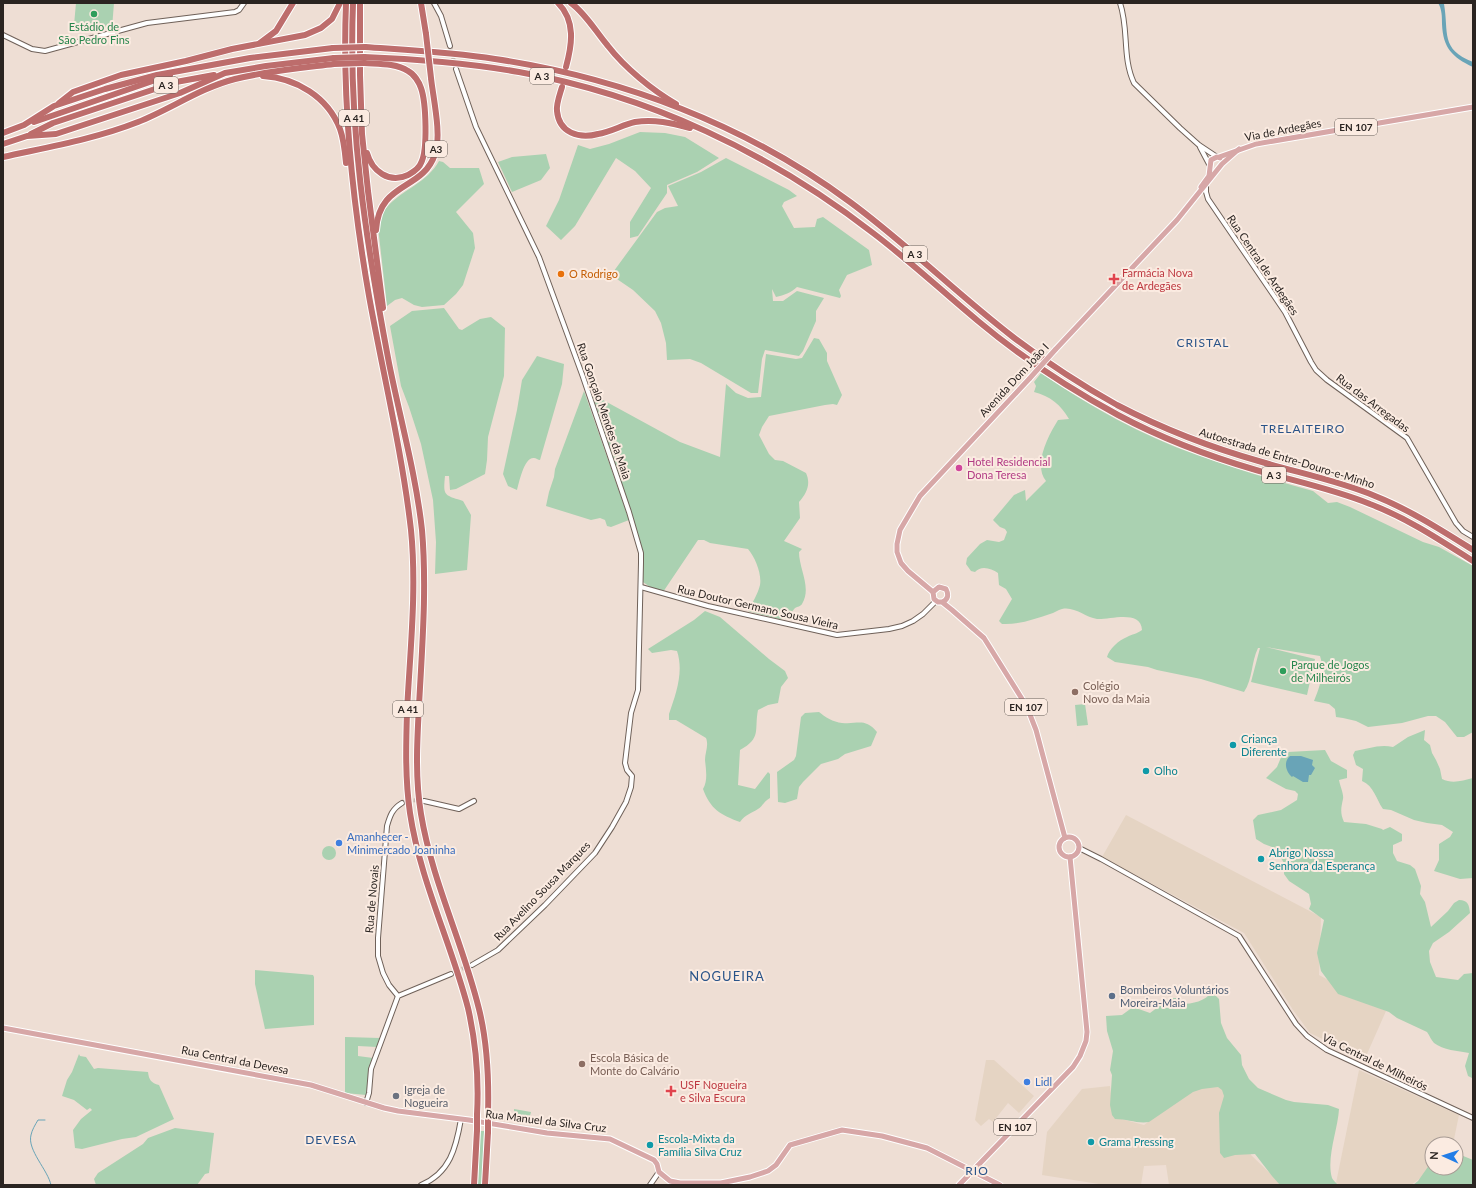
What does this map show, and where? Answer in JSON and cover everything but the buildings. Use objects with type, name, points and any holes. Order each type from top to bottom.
[{"type":"highway","points":[[256,45],[276,31],[293,3]]},
{"type":"highway","points":[[54,106],[73,92],[121,75],[232,49],[306,35],[322,28],[332,19],[340,3]]},
{"type":"highway","name":"A 41","points":[[346,3],[345,84],[352,180],[362,254],[402,468],[412,545],[413,585],[406,759],[409,809],[419,855],[468,1010],[477,1063],[477,1130],[474,1185]]},
{"type":"highway","name":"A 41","points":[[353,3],[352,73],[357,160],[367,237],[383,330],[417,499],[423,546],[424,595],[417,761],[420,804],[431,857],[475,994],[482,1021],[488,1066],[488,1132],[485,1185]]},
{"type":"highway","points":[[360,3],[362,134],[383,309],[383,330]]},
{"type":"highway","name":"A3","points":[[375,246],[377,218],[381,208],[388,198],[418,177],[431,165],[436,153],[437,133],[421,3]]},
{"type":"highway","points":[[558,3],[562,6],[572,33],[572,45],[566,67]]},
{"type":"highway","points":[[572,3],[588,20],[613,52],[634,74],[674,102],[690,111]]},
{"type":"highway","name":"Autoestrada de Entre-Douro-e-Minho","points":[[3,133],[24,125],[54,106],[105,89],[157,75],[250,58],[333,48],[365,47],[442,52],[529,64],[594,80],[690,111],[758,144],[810,174],[887,231],[1010,335],[1064,374],[1109,400],[1162,426],[1202,442],[1258,461],[1358,489],[1378,497],[1424,520],[1473,550]]},
{"type":"highway","points":[[3,157],[86,138],[121,128],[138,122],[199,93],[248,76],[334,61],[364,60],[400,67],[409,71],[417,80],[421,88],[423,99],[426,136],[425,153],[421,164],[414,172],[403,177],[392,178],[382,175],[373,168],[369,160],[362,134]]},
{"type":"highway","name":"Autoestrada de Entre-Douro-e-Minho","points":[[364,60],[459,63],[547,78],[598,90],[640,104],[712,134],[780,171],[846,213],[890,246],[1004,341],[1048,374],[1086,398],[1145,429],[1200,452],[1256,470],[1348,496],[1383,509],[1422,529],[1473,561]]},
{"type":"highway","name":"A 3","points":[[3,144],[27,136],[53,123],[176,82],[266,66],[334,61]]},
{"type":"highway","name":"A 3","points":[[24,125],[157,81],[179,72]]},
{"type":"highway","name":"A 3","points":[[27,136],[56,134],[70,130],[180,93],[225,73]]},
{"type":"highway","points":[[248,76],[273,77],[292,82],[304,87],[323,103],[333,116],[340,131],[345,149],[347,167],[352,180]]},
{"type":"highway","points":[[562,87],[557,110],[559,120],[565,129],[572,134],[582,136],[598,134],[635,122],[651,121],[672,123],[712,134]]},
{"type":"main road","name":"Via de Ardegães","points":[[1218,157],[1256,144],[1473,107]]},
{"type":"main road","name":"Via de Ardegães","points":[[1220,166],[1239,149]]},
{"type":"main road","name":"EN 107","points":[[1209,165],[1211,160],[1218,157]]},
{"type":"main road","points":[[1209,165],[1215,170],[1220,166],[1222,160],[1218,157]]},
{"type":"main road","name":"Avenida Dom João I","points":[[1200,192],[1201,186],[1209,175],[1209,165]]},
{"type":"main road","name":"Avenida Dom João I","points":[[933,592],[908,571],[901,563],[897,552],[900,530],[920,496],[1177,220],[1220,166]]},
{"type":"main road","points":[[936,601],[933,597],[933,592],[939,587],[946,590],[948,597],[942,602]]},
{"type":"main road","name":"EN 107","points":[[936,601],[942,602],[974,628],[988,643],[1027,708],[1036,730],[1065,838]]},
{"type":"main road","points":[[1070,837],[1078,842],[1079,848],[1075,856],[1070,857],[1063,855],[1059,850],[1060,843],[1065,838],[1070,837]]},
{"type":"main road","name":"EN 107","points":[[959,1185],[1073,1067],[1080,1056],[1086,1041],[1070,857]]},
{"type":"main road","name":"Rua Central da Devesa","points":[[3,1028],[311,1085],[366,1103],[398,1111],[461,1119]]},
{"type":"main road","name":"Rua Manuel da Silva Cruz","points":[[461,1119],[547,1133],[610,1139],[654,1160],[657,1164],[659,1172],[665,1178],[675,1182],[714,1183],[750,1177],[773,1168],[790,1145],[842,1130],[882,1136],[921,1146],[1000,1185]]},
{"type":"street","points":[[3,35],[32,49],[45,51],[147,23],[235,12],[239,10],[244,3]]},
{"type":"street","points":[[434,3],[442,16],[450,46]]},
{"type":"street","points":[[1120,3],[1124,18],[1126,52],[1130,74],[1134,83],[1199,145],[1218,157]]},
{"type":"street","name":"Rua Gonçalo Mendes da Maia","points":[[456,69],[476,127],[539,257],[583,377],[639,544],[641,553],[641,587],[638,690],[632,713],[624,763],[632,776]]},
{"type":"street","points":[[1199,145],[1209,165]]},
{"type":"street","name":"Rua Central de Ardegães","points":[[1206,185],[1208,199]]},
{"type":"street","name":"Rua Central de Ardegães","points":[[1200,192],[1208,199],[1285,312],[1301,344]]},
{"type":"street","name":"Rua das Arregadas","points":[[1301,344],[1316,370],[1327,380],[1406,438],[1456,523],[1463,531],[1473,537]]},
{"type":"street","name":"Rua Doutor Germano Sousa Vieira","points":[[641,587],[708,606],[837,635],[889,630],[902,626],[923,614],[936,601]]},
{"type":"street","name":"Rua Avelino Sousa Marques","points":[[472,965],[498,950],[545,905],[595,852],[612,827],[626,802],[631,787],[632,776]]},
{"type":"street","points":[[424,801],[459,809],[474,801]]},
{"type":"street","name":"Rua de Novais","points":[[398,996],[389,985],[381,969],[378,956],[378,938],[387,826],[393,811],[402,803]]},
{"type":"street","name":"Via Central de Milheirós","points":[[1079,848],[1239,936],[1296,1024],[1316,1043],[1354,1063],[1473,1118]]},
{"type":"street","points":[[366,1103],[369,1093],[371,1069],[398,996],[451,974]]},
{"type":"street","points":[[421,1185],[431,1181],[447,1165],[453,1154],[461,1119]]},
{"type":"street","points":[[650,1185],[659,1172]]},
{"type":"shaded area","points":[[1126,815],[1321,917],[1319,975],[1386,1011],[1367,1054],[1355,1055],[1310,1033],[1293,1010],[1244,933],[1102,857]]},
{"type":"shaded area","points":[[986,1060],[994,1060],[1034,1096],[1019,1113],[1008,1103],[993,1122],[989,1119],[981,1126],[975,1120]]},
{"type":"shaded area","points":[[1359,1070],[1459,1115],[1455,1136],[1424,1136],[1424,1175],[1411,1185],[1341,1185],[1336,1183]]},
{"type":"shaded area","points":[[1225,1085],[1251,1155],[1282,1185],[1169,1185],[1166,1165],[1144,1166],[1141,1185],[1105,1185],[1042,1175],[1047,1132],[1082,1089],[1110,1086],[1114,1117],[1144,1125],[1194,1088]]},
{"type":"green space","name":"Estádio de São Pedro Fins","points":[[76,3],[114,3],[112,28],[74,25]]},
{"type":"green space","points":[[640,132],[665,133],[685,137],[719,158],[697,172],[667,185],[667,193],[638,236],[630,238],[630,222],[651,188],[635,171],[616,158],[575,226],[561,240],[546,226],[559,200],[578,145],[590,149],[609,144]]},
{"type":"green space","points":[[546,154],[550,168],[541,180],[512,192],[498,162],[512,157]]},
{"type":"green space","points":[[726,158],[789,190],[797,196],[784,202],[782,206],[794,228],[815,227],[817,219],[823,217],[869,250],[872,265],[847,275],[839,290],[841,296],[840,298],[797,287],[785,295],[776,297],[772,289],[773,301],[783,301],[797,291],[824,298],[816,311],[816,321],[803,351],[799,356],[765,350],[762,359],[758,393],[751,393],[701,363],[690,359],[667,360],[666,343],[661,323],[655,311],[633,290],[611,275],[657,212],[665,208],[678,206],[668,186],[701,172]]},
{"type":"green space","points":[[439,161],[443,162],[450,168],[479,168],[484,184],[456,212],[473,233],[475,248],[463,285],[444,305],[422,307],[414,305],[402,298],[395,300],[387,306],[378,227],[380,219],[387,207],[393,201],[428,175]]},
{"type":"green space","points":[[444,308],[459,329],[462,330],[480,319],[491,317],[505,328],[504,376],[488,437],[485,474],[456,489],[450,490],[449,476],[445,476],[444,488],[446,494],[463,501],[471,515],[467,570],[435,574],[436,542],[433,500],[421,444],[401,386],[390,326],[412,311]]},
{"type":"green space","points":[[814,338],[819,339],[827,353],[827,361],[842,395],[837,405],[825,405],[769,416],[759,435],[769,454],[775,460],[783,461],[806,473],[808,485],[799,502],[800,518],[784,541],[802,549],[799,552],[806,592],[802,604],[795,608],[788,619],[779,619],[748,611],[760,585],[760,576],[751,552],[748,549],[710,543],[704,540],[698,540],[663,592],[653,589],[643,582],[637,531],[592,394],[680,442],[720,457],[726,384],[736,393],[748,398],[761,397],[766,354],[796,359],[802,358]]},
{"type":"green space","points":[[537,356],[564,364],[562,384],[540,460],[534,458],[527,462],[522,471],[517,490],[508,486],[503,474],[522,380]]},
{"type":"green space","points":[[1041,373],[1097,409],[1156,439],[1226,465],[1313,491],[1328,503],[1337,502],[1350,507],[1423,542],[1439,547],[1473,566],[1473,732],[1464,737],[1457,737],[1445,722],[1436,716],[1428,716],[1402,723],[1368,727],[1356,721],[1336,717],[1335,709],[1329,704],[1314,701],[1322,673],[1320,656],[1266,647],[1315,659],[1307,695],[1251,682],[1260,648],[1258,648],[1249,682],[1244,692],[1201,679],[1148,667],[1115,662],[1107,657],[1112,648],[1124,638],[1142,630],[1140,624],[1136,620],[1130,618],[1097,619],[1066,608],[1060,609],[1052,614],[1014,624],[1002,624],[999,621],[1012,599],[1006,589],[999,585],[998,573],[986,568],[980,568],[975,572],[971,571],[966,564],[967,558],[980,544],[987,540],[999,542],[1004,540],[1007,532],[993,520],[1014,495],[1025,490],[1026,501],[1046,481],[1042,474],[1041,467],[1043,450],[1058,420],[1069,419],[1062,409],[1054,402],[1045,396],[1034,392],[1036,386],[1034,382]]},
{"type":"green space","points":[[584,391],[629,520],[611,527],[607,526],[605,520],[600,518],[591,520],[546,506],[555,469]]},
{"type":"green space","points":[[705,611],[720,617],[785,671],[788,678],[781,687],[778,703],[768,705],[758,710],[756,733],[752,742],[740,750],[738,785],[755,789],[768,772],[770,774],[770,798],[760,808],[746,816],[740,822],[727,817],[717,810],[709,802],[703,789],[706,779],[706,738],[676,720],[669,720],[669,714],[678,683],[680,667],[677,651],[671,650],[652,653],[648,649],[694,620]]},
{"type":"green space","points":[[1085,704],[1088,725],[1077,726],[1075,705]]},
{"type":"green space","points":[[819,712],[829,719],[839,722],[864,723],[872,727],[877,732],[871,746],[845,754],[838,759],[821,764],[799,787],[797,799],[785,803],[778,802],[777,772],[794,760],[796,756],[801,717],[805,713]]},
{"type":"green space","points":[[1425,730],[1424,740],[1430,745],[1432,753],[1440,769],[1442,779],[1453,782],[1473,778],[1473,878],[1460,879],[1434,871],[1439,860],[1439,844],[1450,837],[1453,832],[1442,825],[1414,820],[1391,810],[1383,809],[1372,789],[1362,781],[1363,769],[1356,765],[1353,755],[1355,751],[1378,746],[1393,747],[1408,737]]},
{"type":"green space","points":[[1325,750],[1331,761],[1347,770],[1347,778],[1339,780],[1343,795],[1341,810],[1344,822],[1366,824],[1383,830],[1390,827],[1402,834],[1402,841],[1393,845],[1393,853],[1397,861],[1410,865],[1415,869],[1421,886],[1420,894],[1425,902],[1431,927],[1448,911],[1454,903],[1459,900],[1466,902],[1468,905],[1470,913],[1449,932],[1433,943],[1429,951],[1430,962],[1436,977],[1458,980],[1464,974],[1473,973],[1472,1078],[1468,1076],[1465,1066],[1469,1053],[1442,1047],[1432,1041],[1427,1032],[1397,1018],[1389,1012],[1338,994],[1321,971],[1317,953],[1324,920],[1309,909],[1311,904],[1309,894],[1289,881],[1284,874],[1284,863],[1275,848],[1256,839],[1253,820],[1258,815],[1281,810],[1297,800],[1298,794],[1295,791],[1286,789],[1266,778],[1277,767],[1282,755],[1288,752]]},
{"type":"green space","points":[[329,846],[334,848],[336,853],[334,858],[329,860],[324,858],[322,853],[324,848]]},
{"type":"green space","points":[[255,970],[313,975],[314,1025],[265,1029],[255,984]]},
{"type":"green space","points":[[1212,992],[1219,999],[1221,1023],[1227,1038],[1241,1055],[1242,1065],[1249,1079],[1258,1088],[1286,1100],[1328,1105],[1339,1109],[1330,1162],[1332,1178],[1338,1185],[1280,1185],[1255,1154],[1235,1155],[1224,1158],[1220,1153],[1219,1113],[1224,1096],[1222,1090],[1218,1087],[1193,1092],[1149,1122],[1115,1119],[1112,1115],[1110,1105],[1112,1075],[1110,1070],[1113,1051],[1107,1031],[1106,1016],[1122,1015],[1133,1007],[1150,1013],[1170,998],[1176,998],[1181,1004],[1190,1003],[1206,998]]},
{"type":"green space","points":[[345,1037],[380,1038],[377,1047],[358,1046],[358,1056],[373,1058],[370,1067],[366,1095],[345,1093]]},
{"type":"green space","points":[[79,1054],[80,1056],[86,1057],[94,1069],[98,1068],[148,1072],[151,1081],[159,1085],[174,1119],[136,1137],[82,1149],[75,1148],[73,1130],[81,1119],[92,1110],[90,1108],[87,1110],[74,1100],[62,1096],[67,1080]]},
{"type":"green space","points":[[514,1109],[531,1112],[529,1120],[514,1118]]},
{"type":"green space","points":[[175,1128],[214,1133],[209,1173],[205,1174],[197,1185],[96,1185],[94,1179],[98,1173],[143,1144],[148,1138]]},
{"type":"green space","points":[[480,1131],[484,1131],[482,1185],[478,1185]]},
{"type":"green space","points":[[1464,1156],[1473,1160],[1473,1185],[1413,1185],[1424,1172],[1424,1176],[1464,1176]]},
{"type":"water","points":[[1438,3],[1444,4],[1448,39],[1451,46],[1455,52],[1473,62],[1473,67],[1454,55],[1447,46],[1444,39],[1441,10]]},
{"type":"water","points":[[1290,756],[1301,756],[1313,760],[1312,765],[1315,768],[1311,775],[1309,775],[1308,782],[1303,782],[1293,776],[1292,777],[1288,772],[1286,764]]},
{"type":"waterway","points":[[45,1120],[38,1120],[32,1131],[31,1141],[32,1147],[51,1185]]},
{"type":"tunnel","points":[[450,46],[455,65]]},
{"type":"tunnel","points":[[402,803],[412,800],[421,801]]},
{"type":"tunnel","points":[[451,974],[468,966]]},
{"type":"place","name":"Estádio de São Pedro Fins","points":[[94,14]]},
{"type":"place","name":"O Rodrigo","points":[[561,274]]},
{"type":"place","name":"Farmácia Nova de Ardegães","points":[[1114,279]]},
{"type":"place","name":"Hotel Residencial Dona Teresa","points":[[959,468]]},
{"type":"place","name":"Parque de Jogos de Milheirós","points":[[1283,671]]},
{"type":"place","name":"Colégio Novo da Maia","points":[[1075,692]]},
{"type":"place","name":"Criança Diferente","points":[[1233,745]]},
{"type":"place","name":"Olho","points":[[1146,771]]},
{"type":"place","name":"Amanhecer - Minimercado Joaninha","points":[[339,843]]},
{"type":"place","name":"Abrigo Nossa Senhora da Esperança","points":[[1261,859]]},
{"type":"place","name":"Bombeiros Voluntários Moreira-Maia","points":[[1112,996]]},
{"type":"place","name":"Escola Básica de Monte do Calvário","points":[[582,1064]]},
{"type":"place","name":"Lidl","points":[[1027,1082]]},
{"type":"place","name":"USF Nogueira e Silva Escura","points":[[671,1091]]},
{"type":"place","name":"Igreja de Nogueira","points":[[396,1096]]},
{"type":"place","name":"Grama Pressing","points":[[1091,1142]]},
{"type":"place","name":"Escola-Mixta da Família Silva Cruz","points":[[650,1145]]},
{"type":"district","name":"CRISTAL","points":[[1203,343]]},
{"type":"district","name":"TRELAITEIRO","points":[[1303,429]]},
{"type":"district","name":"NOGUEIRA","points":[[727,976]]},
{"type":"district","name":"DEVESA","points":[[331,1140]]},
{"type":"district","name":"RIO","points":[[977,1171]]}]
